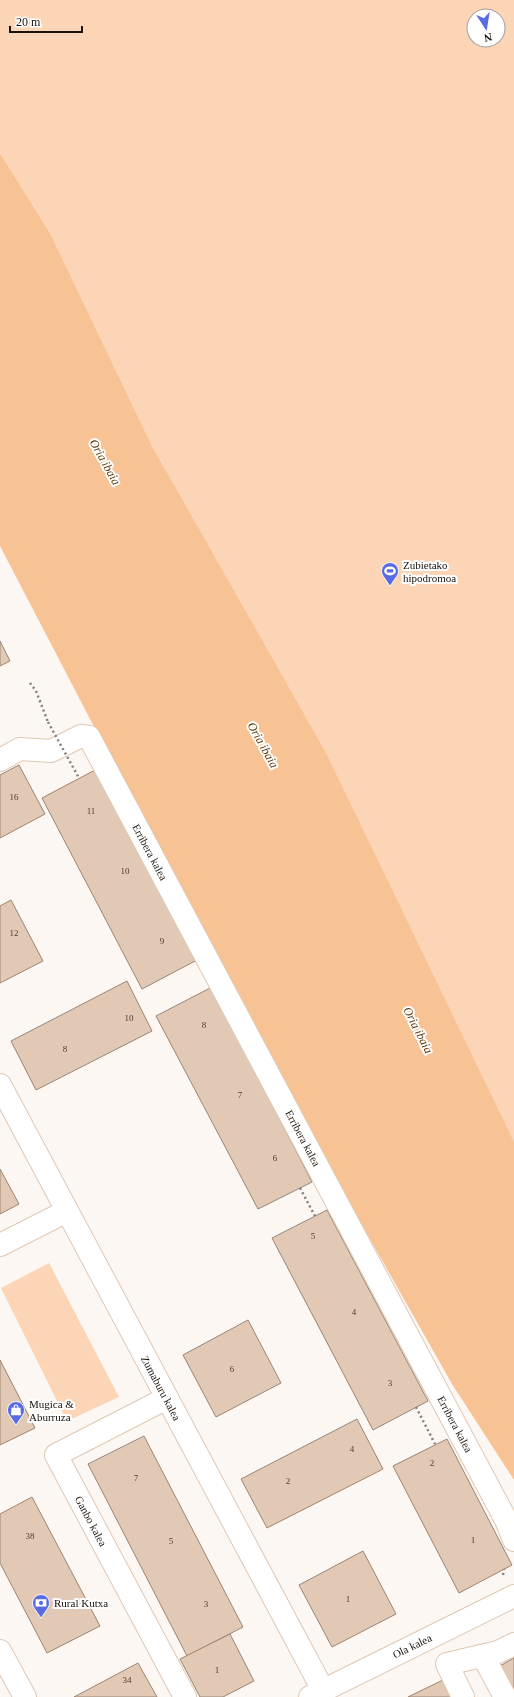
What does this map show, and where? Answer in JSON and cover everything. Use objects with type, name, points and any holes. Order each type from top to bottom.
[{"type":"street","name":"Erribera kalea","points":[[0,760],[20,749],[51,750],[81,736],[89,737],[502,1513],[514,1540]]},
{"type":"street","name":"Zumaburu kalea","points":[[0,1085],[167,1398],[316,1693]]},
{"type":"street","points":[[0,1245],[67,1211]]},
{"type":"street","name":"Ganbo kalea","points":[[167,1398],[56,1455],[185,1697]]},
{"type":"street","name":"Ola kalea","points":[[316,1693],[514,1596]]},
{"type":"street","points":[[463,1697],[447,1664],[498,1652],[514,1644]]},
{"type":"street","points":[[0,1651],[25,1697]]},
{"type":"street","points":[[483,1656],[505,1697]]},
{"type":"path","points":[[30,683],[36,691],[48,722],[79,778]]},
{"type":"path","points":[[300,1188],[315,1216]]},
{"type":"path","points":[[416,1407],[435,1444]]},
{"type":"shaded area","name":"Zubietako hipodromoa","points":[[0,0],[514,0],[514,1142],[231,589],[153,448],[50,233],[0,153]]},
{"type":"shaded area","points":[[49,1263],[119,1397],[67,1421],[1,1288]]},
{"type":"water","name":"Oria ibaia","points":[[0,153],[50,233],[153,448],[326,753],[514,1142],[514,1480],[452,1384],[301,1117],[127,790],[0,546]]},
{"type":"building","points":[[0,641],[10,661],[0,666]]},
{"type":"building","points":[[19,765],[45,814],[0,838],[0,775]]},
{"type":"building","points":[[97,769],[197,960],[142,989],[42,798]]},
{"type":"building","points":[[11,900],[43,961],[0,983],[0,906]]},
{"type":"building","points":[[127,981],[152,1031],[36,1090],[11,1041]]},
{"type":"building","points":[[212,987],[312,1182],[258,1209],[156,1016]]},
{"type":"building","points":[[0,1169],[19,1204],[0,1214]]},
{"type":"building","points":[[327,1210],[428,1401],[373,1430],[272,1238]]},
{"type":"building","points":[[248,1320],[281,1383],[216,1417],[183,1355]]},
{"type":"building","points":[[0,1360],[35,1428],[0,1445]]},
{"type":"building","points":[[357,1419],[383,1469],[267,1528],[241,1479]]},
{"type":"building","points":[[144,1436],[243,1627],[187,1656],[88,1464]]},
{"type":"building","points":[[447,1439],[512,1565],[459,1593],[393,1466]]},
{"type":"building","points":[[32,1497],[100,1626],[47,1653],[0,1563],[0,1514]]},
{"type":"building","points":[[363,1551],[396,1614],[332,1647],[299,1585]]},
{"type":"building","points":[[230,1634],[254,1681],[223,1697],[200,1697],[180,1659]]},
{"type":"building","points":[[514,1658],[514,1697],[498,1667]]},
{"type":"building","points":[[138,1663],[157,1697],[74,1697]]},
{"type":"building","points":[[445,1679],[454,1697],[408,1697]]},
{"type":"place","name":"Zubietako hipodromoa","points":[[390,586]]},
{"type":"place","name":"Mugica & Aburruza","points":[[16,1425]]},
{"type":"place","name":"Rural Kutxa","points":[[41,1618]]}]
